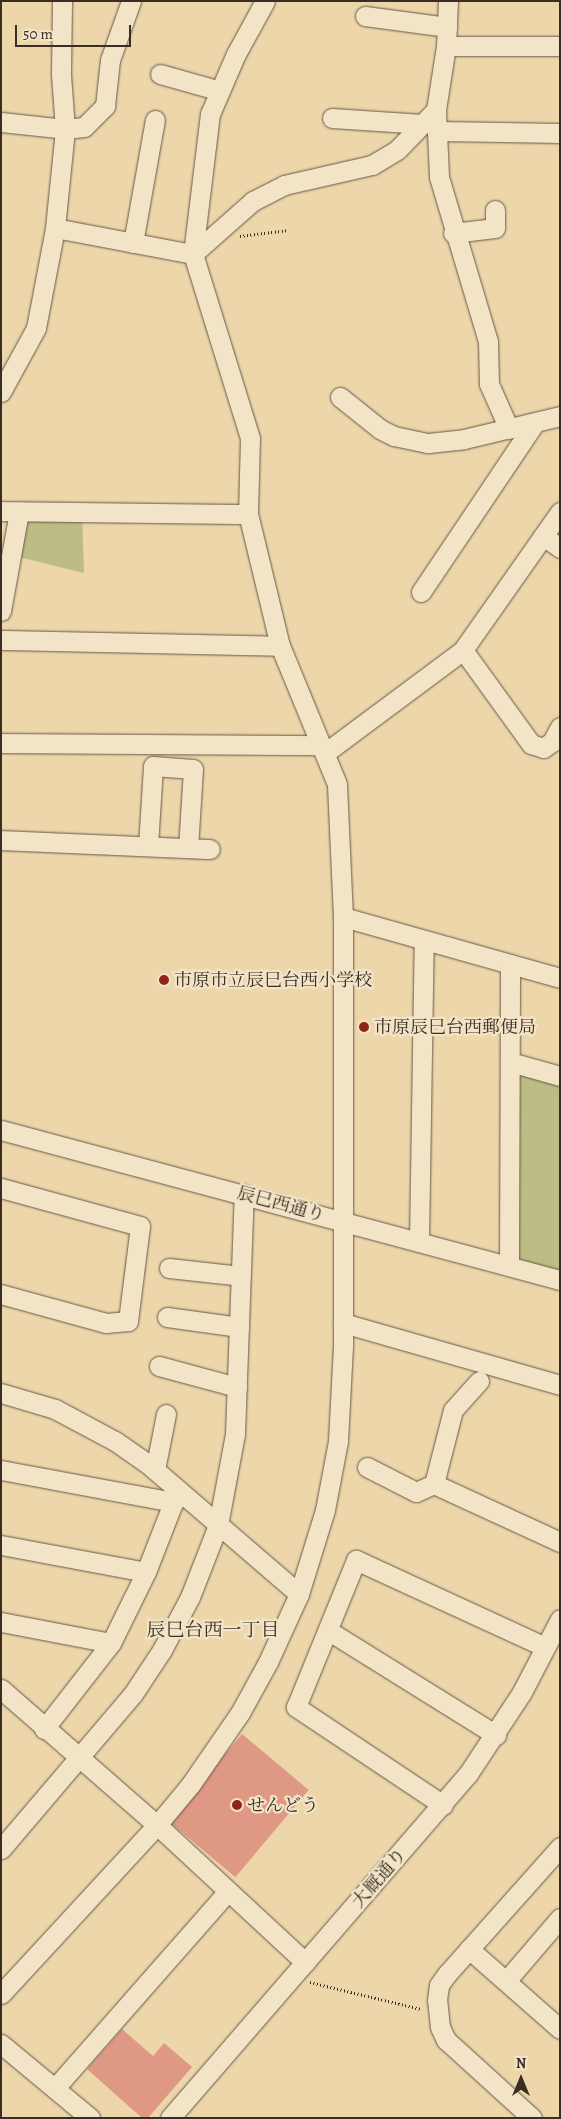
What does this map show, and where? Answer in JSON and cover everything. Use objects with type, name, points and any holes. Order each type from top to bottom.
[{"type":"street","points":[[1,392],[36,328],[55,228],[65,129],[61,74],[62,1]]},
{"type":"street","points":[[1,122],[65,129],[84,127],[105,106],[110,60],[131,1]]},
{"type":"street","points":[[1,1994],[156,1825],[191,1784],[240,1713],[268,1662],[299,1594],[326,1510],[338,1441],[343,1323],[343,917],[338,784],[280,646],[248,514],[250,438],[193,254],[210,114],[265,1]]},
{"type":"street","points":[[448,1],[446,36],[436,110],[430,127],[439,177],[453,233],[488,340],[489,384],[509,430]]},
{"type":"street","points":[[365,16],[446,36],[558,43]]},
{"type":"street","points":[[160,74],[220,91]]},
{"type":"street","points":[[332,118],[430,127],[560,133]]},
{"type":"street","points":[[133,243],[156,120]]},
{"type":"street","points":[[193,254],[253,202],[284,185],[372,165],[430,127]]},
{"type":"street","points":[[453,233],[495,228],[495,210]]},
{"type":"street","points":[[55,228],[193,254]]},
{"type":"street","points":[[340,397],[380,429],[394,436],[428,443],[509,430],[560,416]]},
{"type":"street","points":[[421,592],[534,424]]},
{"type":"street","points":[[1,612],[10,512],[248,514]]},
{"type":"street","points":[[1,743],[323,749],[463,650],[560,512]]},
{"type":"street","points":[[543,536],[560,548]]},
{"type":"street","points":[[1,640],[280,646]]},
{"type":"street","points":[[463,650],[531,744],[543,748],[552,742],[560,727]]},
{"type":"street","points":[[148,846],[153,766],[193,769],[188,848]]},
{"type":"street","points":[[1,840],[210,849]]},
{"type":"street","points":[[343,917],[560,978]]},
{"type":"street","points":[[419,1242],[424,940]]},
{"type":"street","points":[[508,1266],[510,964]]},
{"type":"street","points":[[510,1062],[560,1076]]},
{"type":"street","name":"辰巳西通り","points":[[1,1130],[343,1220],[560,1280]]},
{"type":"street","points":[[1,1188],[140,1226],[128,1321],[106,1323],[1,1294]]},
{"type":"street","points":[[1,1849],[81,1759],[133,1694],[162,1650],[190,1597],[218,1525],[235,1434],[244,1194]]},
{"type":"street","points":[[169,1268],[241,1276]]},
{"type":"street","points":[[167,1317],[239,1327]]},
{"type":"street","points":[[343,1323],[560,1385]]},
{"type":"street","points":[[159,1366],[237,1387]]},
{"type":"street","points":[[434,1484],[453,1410],[479,1382]]},
{"type":"street","points":[[1,1393],[55,1409],[84,1423],[155,1470],[176,1496],[218,1525],[299,1594]]},
{"type":"street","points":[[155,1470],[166,1414]]},
{"type":"street","points":[[367,1467],[416,1492],[434,1484],[560,1542]]},
{"type":"street","points":[[1,1470],[176,1496]]},
{"type":"street","points":[[44,1729],[111,1644],[146,1572],[176,1496]]},
{"type":"street","points":[[1,1545],[146,1572]]},
{"type":"street","points":[[443,1805],[296,1708],[329,1631],[356,1560],[545,1647]]},
{"type":"street","name":"大厩通り","points":[[170,2118],[443,1805],[496,1735],[560,1619]]},
{"type":"street","points":[[1,1622],[111,1644]]},
{"type":"street","points":[[329,1631],[496,1735]]},
{"type":"street","points":[[1,1689],[44,1729],[156,1825],[305,1962]]},
{"type":"street","points":[[532,2118],[456,2052],[446,2040],[437,2013],[439,1985],[560,1847]]},
{"type":"street","points":[[55,2088],[228,1891]]},
{"type":"street","points":[[506,1981],[556,1928]]},
{"type":"street","points":[[469,1949],[560,2029]]},
{"type":"street","points":[[1,2044],[90,2118]]},
{"type":"path","points":[[236,236],[289,230]]},
{"type":"path","points":[[292,1977],[437,2013]]},
{"type":"shaded area","points":[[19,512],[82,513],[84,573],[11,555]]},
{"type":"shaded area","points":[[510,1062],[560,1076],[560,1280],[509,1266]]},
{"type":"building","points":[[242,1734],[309,1790],[235,1877],[169,1821]]},
{"type":"building","points":[[122,2029],[153,2056],[164,2043],[192,2067],[148,2118],[142,2118],[87,2069]]},
{"type":"place","name":"市原市立辰巳台西小学校","points":[[164,980]]},
{"type":"place","name":"市原辰巳台西郵便局","points":[[364,1027]]},
{"type":"place","name":"せんどう","points":[[237,1805]]},
{"type":"district","name":"辰巳台西一丁目","points":[[213,1631]]}]
